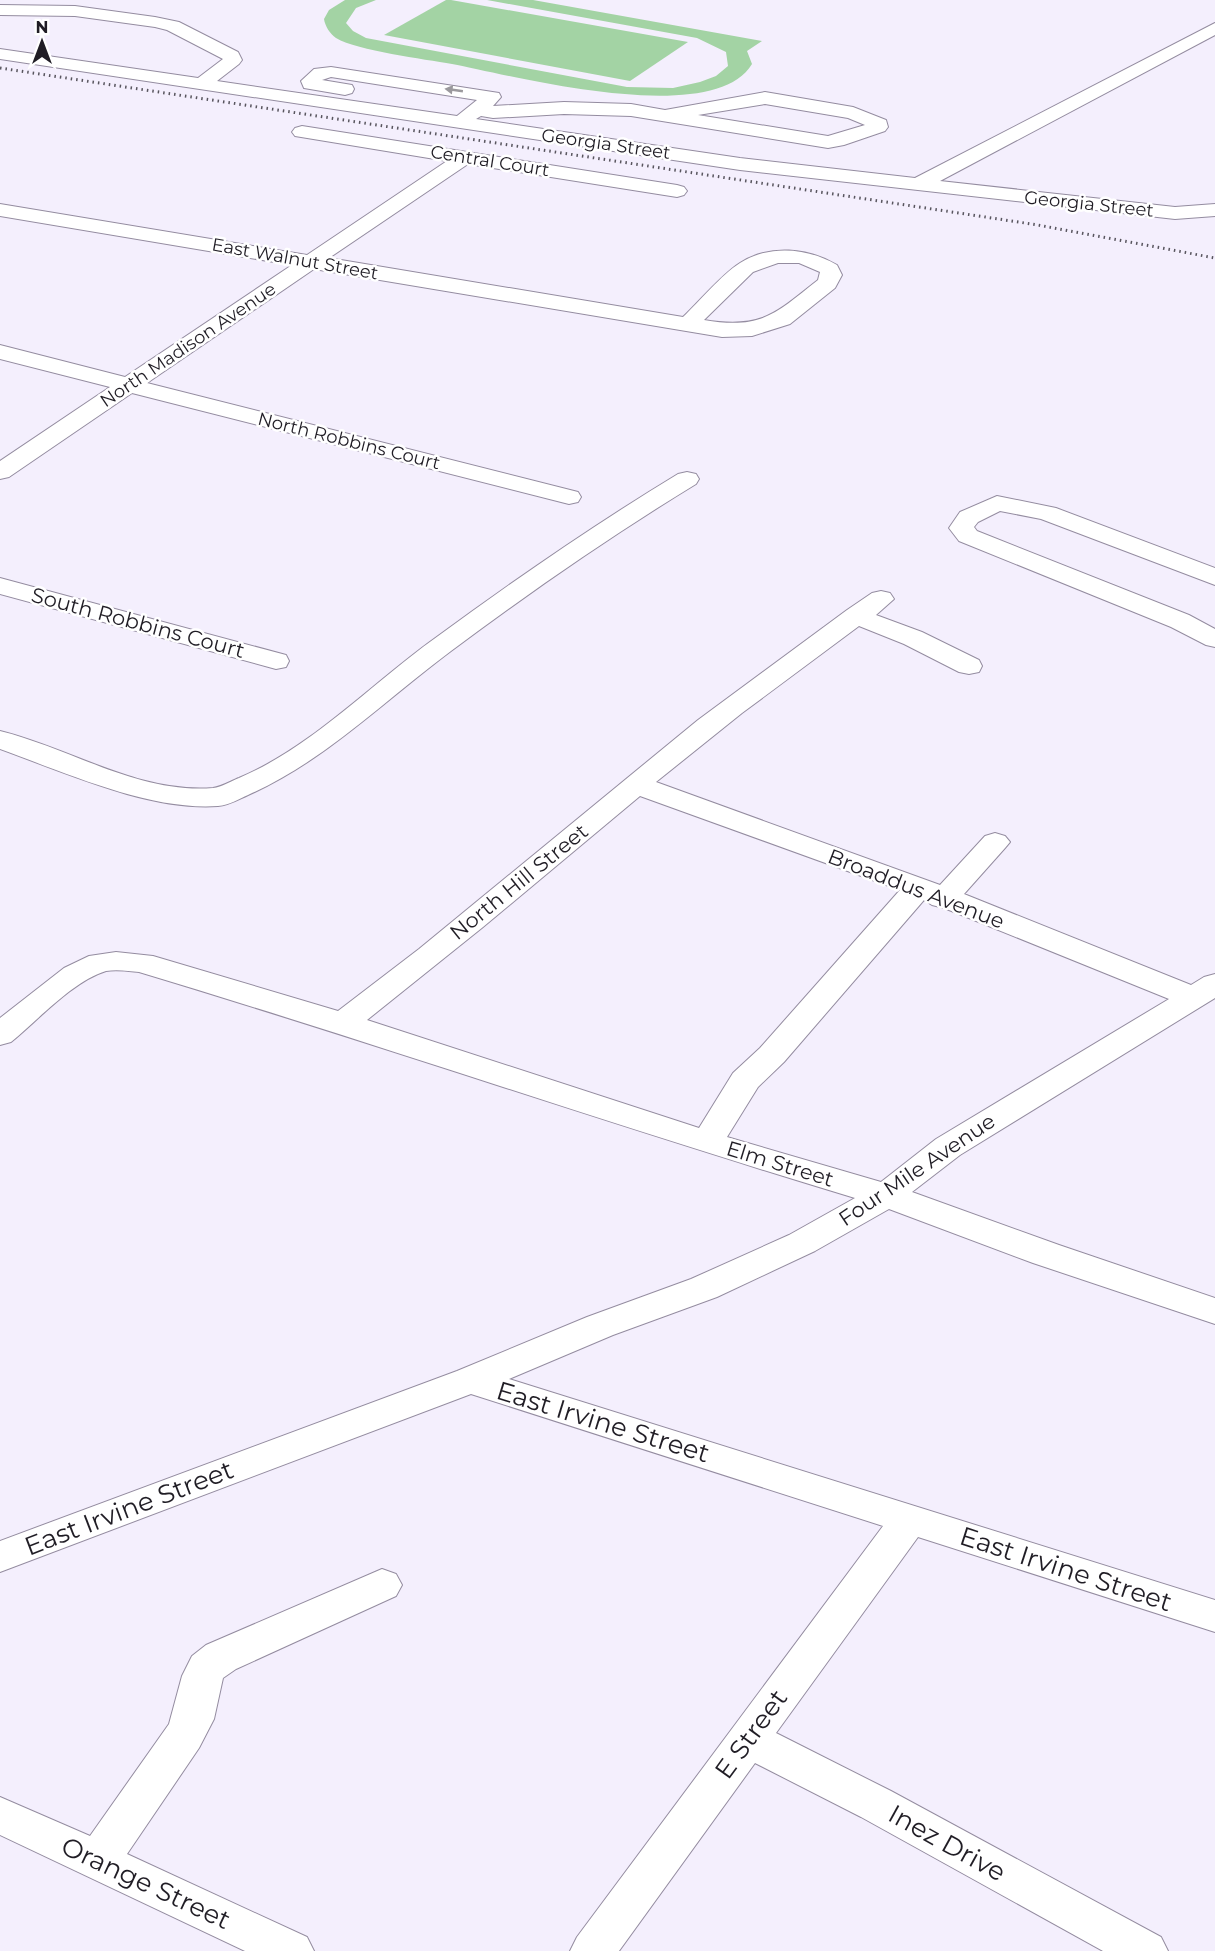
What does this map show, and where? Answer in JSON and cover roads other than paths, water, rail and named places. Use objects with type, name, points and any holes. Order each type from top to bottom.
[{"type":"street","points":[[0,9],[6,3],[23,0]]},
{"type":"street","points":[[28,0],[76,2],[80,4],[75,11]]},
{"type":"street","points":[[0,9],[75,11],[173,26],[231,56],[233,60],[201,84]]},
{"type":"street","points":[[918,184],[1215,28]]},
{"type":"street","name":"Georgia Street","points":[[0,54],[740,164],[1175,213],[1215,210]]},
{"type":"street","points":[[461,123],[477,110],[492,97],[331,72],[320,73],[310,81],[311,84],[477,110],[493,112],[631,110],[828,142],[866,131],[723,107],[684,110],[668,116]]},
{"type":"street","name":"Central Court","points":[[303,132],[677,191]]},
{"type":"street","name":"North Madison Avenue","points":[[0,472],[465,157]]},
{"type":"street","name":"East Walnut Street","points":[[0,210],[590,309],[688,324],[732,330],[766,325],[782,319],[827,283],[831,275],[830,269],[816,260],[802,257],[777,257],[757,261],[746,268],[688,324]]},
{"type":"street","name":"North Robbins Court","points":[[0,352],[568,497]]},
{"type":"street","points":[[0,739],[103,777],[166,794],[219,797],[263,778],[322,740],[442,645],[626,516],[687,479]]},
{"type":"street","points":[[1215,577],[1047,513],[998,503],[969,517],[961,528],[968,536],[1180,621],[1215,639]]},
{"type":"street","name":"South Robbins Court","points":[[0,586],[276,661]]},
{"type":"street","name":"North Hill Street","points":[[343,1023],[760,686],[881,599]]},
{"type":"street","points":[[856,616],[913,638],[969,666]]},
{"type":"street","name":"Broaddus Avenue","points":[[637,785],[1204,990]]},
{"type":"street","points":[[707,1142],[745,1080],[931,893],[995,842]]},
{"type":"street","points":[[0,1035],[82,969],[100,963],[119,961],[142,963],[343,1023]]},
{"type":"street","name":"Four Mile Avenue","points":[[470,1380],[600,1326],[704,1288],[802,1243],[886,1195],[948,1147],[1204,990]]},
{"type":"street","name":"Elm Street","points":[[343,1023],[707,1142],[886,1195],[1046,1254],[1215,1311]]},
{"type":"street","name":"East Irvine Street","points":[[0,1557],[470,1380],[1215,1616]]},
{"type":"street","name":"E Street","points":[[593,1951],[910,1518]]},
{"type":"street","points":[[98,1860],[184,1736],[193,1719],[202,1676],[207,1668],[221,1657],[382,1585]]},
{"type":"street","name":"Inez Drive","points":[[748,1739],[876,1804],[1145,1951]]},
{"type":"street","name":"Orange Street","points":[[0,1815],[291,1951]]},
{"type":"railway","points":[[0,68],[1038,225],[1215,258]]}]
